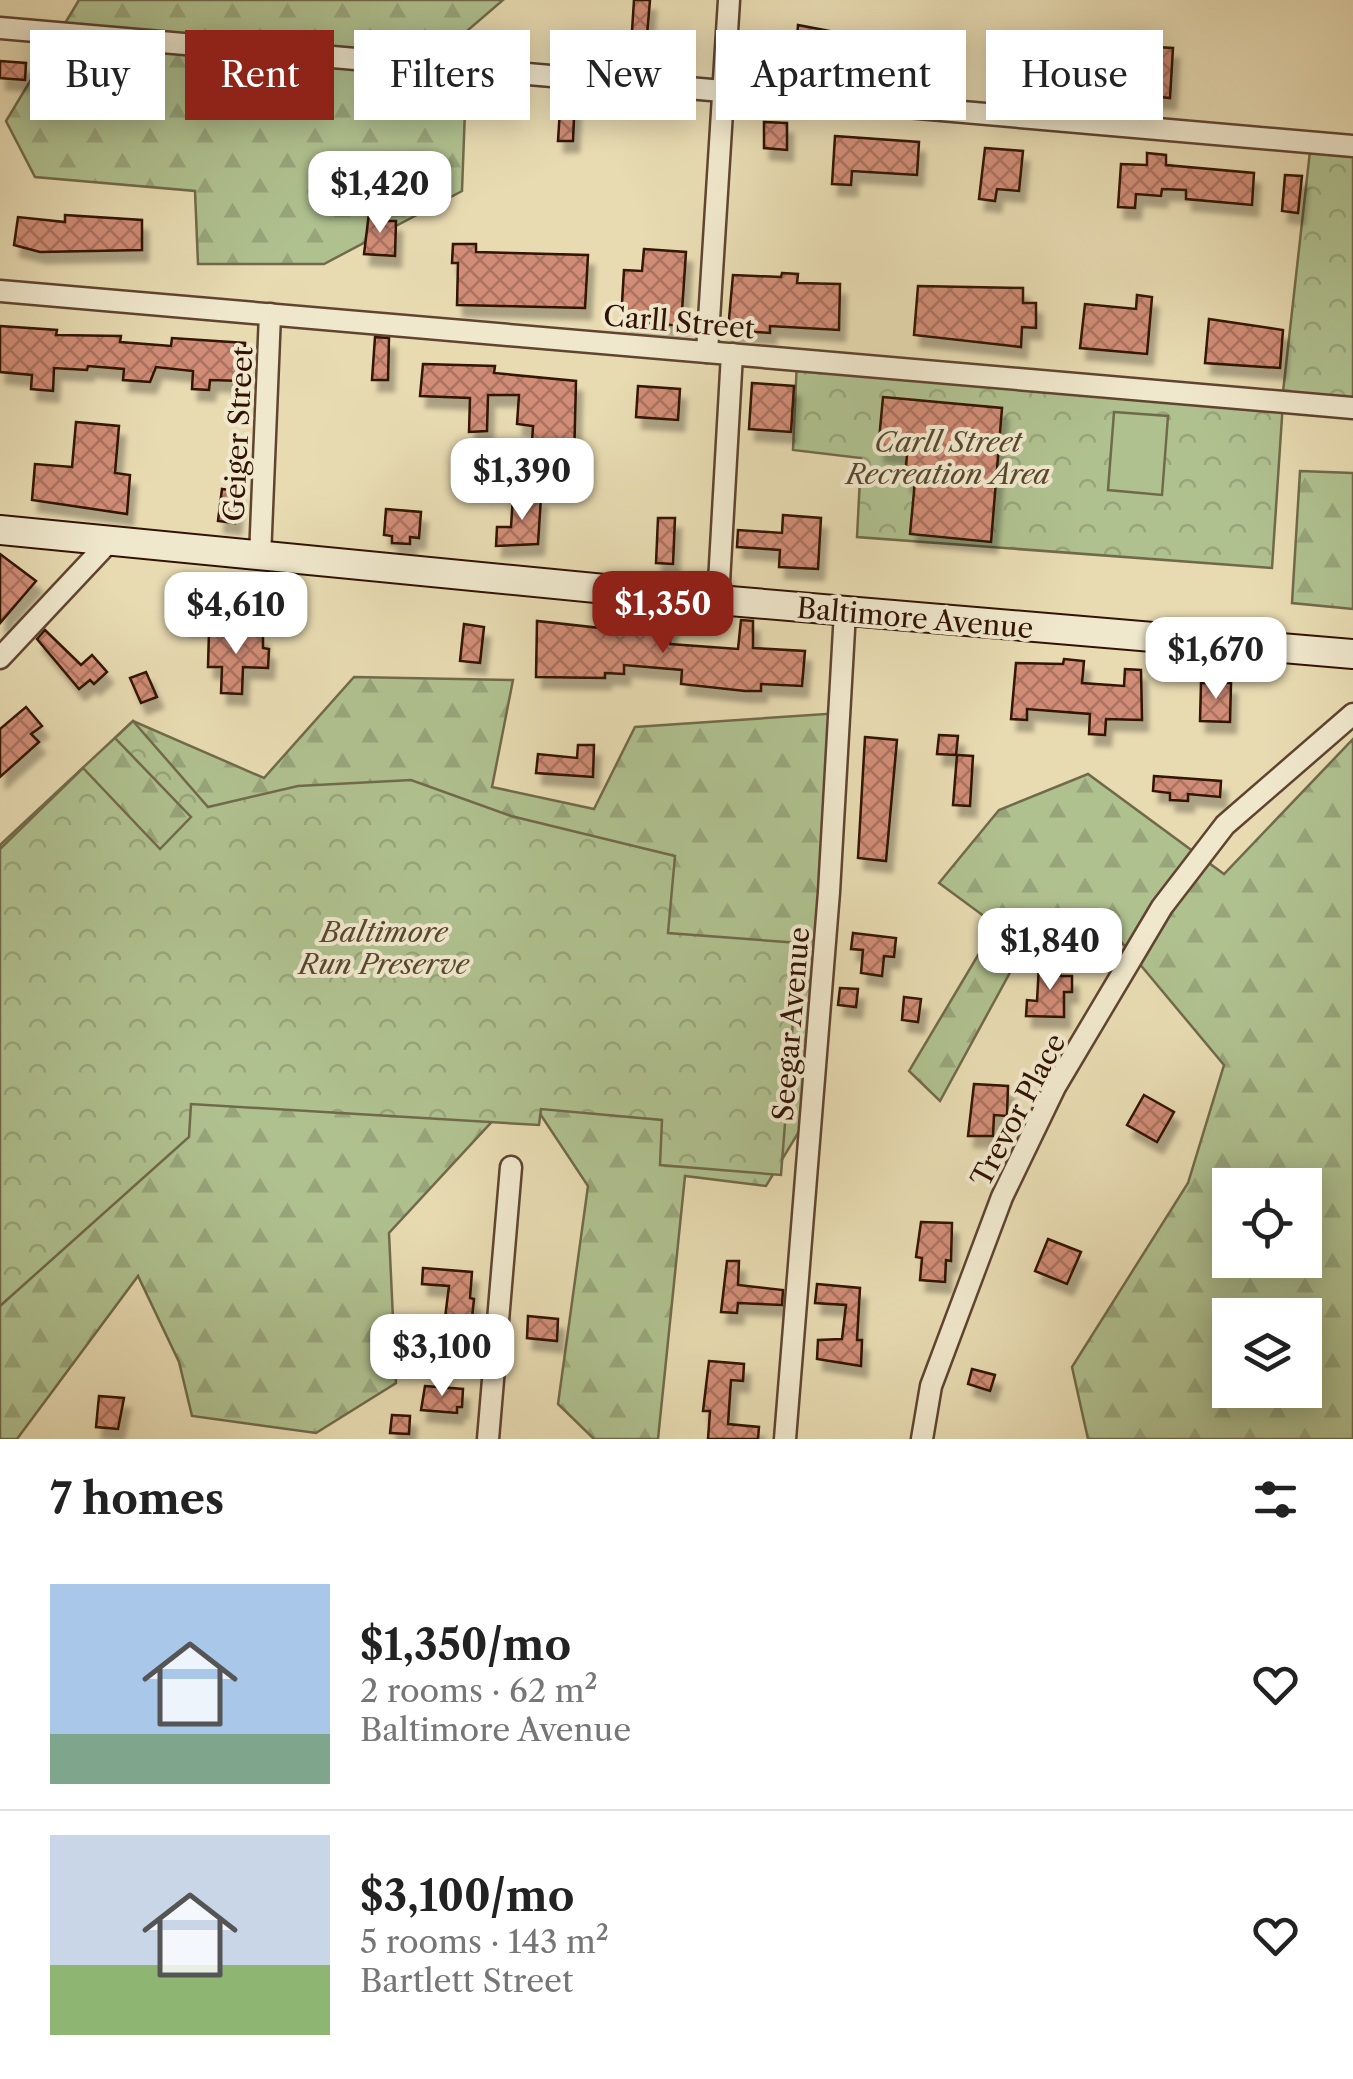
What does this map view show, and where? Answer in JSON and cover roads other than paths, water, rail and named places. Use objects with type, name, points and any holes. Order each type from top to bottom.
[{"type":"street","points":[[727,30],[729,0]]},
{"type":"street","points":[[0,28],[716,93]]},
{"type":"street","points":[[966,114],[1353,146]]},
{"type":"street","points":[[707,352],[721,120]]},
{"type":"street","name":"Carll Street","points":[[0,291],[1353,408]]},
{"type":"street","name":"Geiger Street","points":[[260,557],[270,314]]},
{"type":"street","points":[[718,600],[732,354]]},
{"type":"street","name":"Baltimore Avenue","points":[[0,530],[107,544],[845,612],[1353,654]]},
{"type":"street","points":[[0,658],[107,544]]},
{"type":"street","name":"Seegar Avenue","points":[[785,1439],[830,892],[845,612]]},
{"type":"street","name":"Trevor Place","points":[[922,1439],[932,1386],[1002,1197],[1055,1087],[1162,907],[1224,825],[1353,714]]},
{"type":"street","points":[[488,1439],[512,1167]]},
{"type":"park label","name":"Carll Street Recreation Area","points":[[948,458]]},
{"type":"park label","name":"Baltimore Run Preserve","points":[[384,948]]}]
